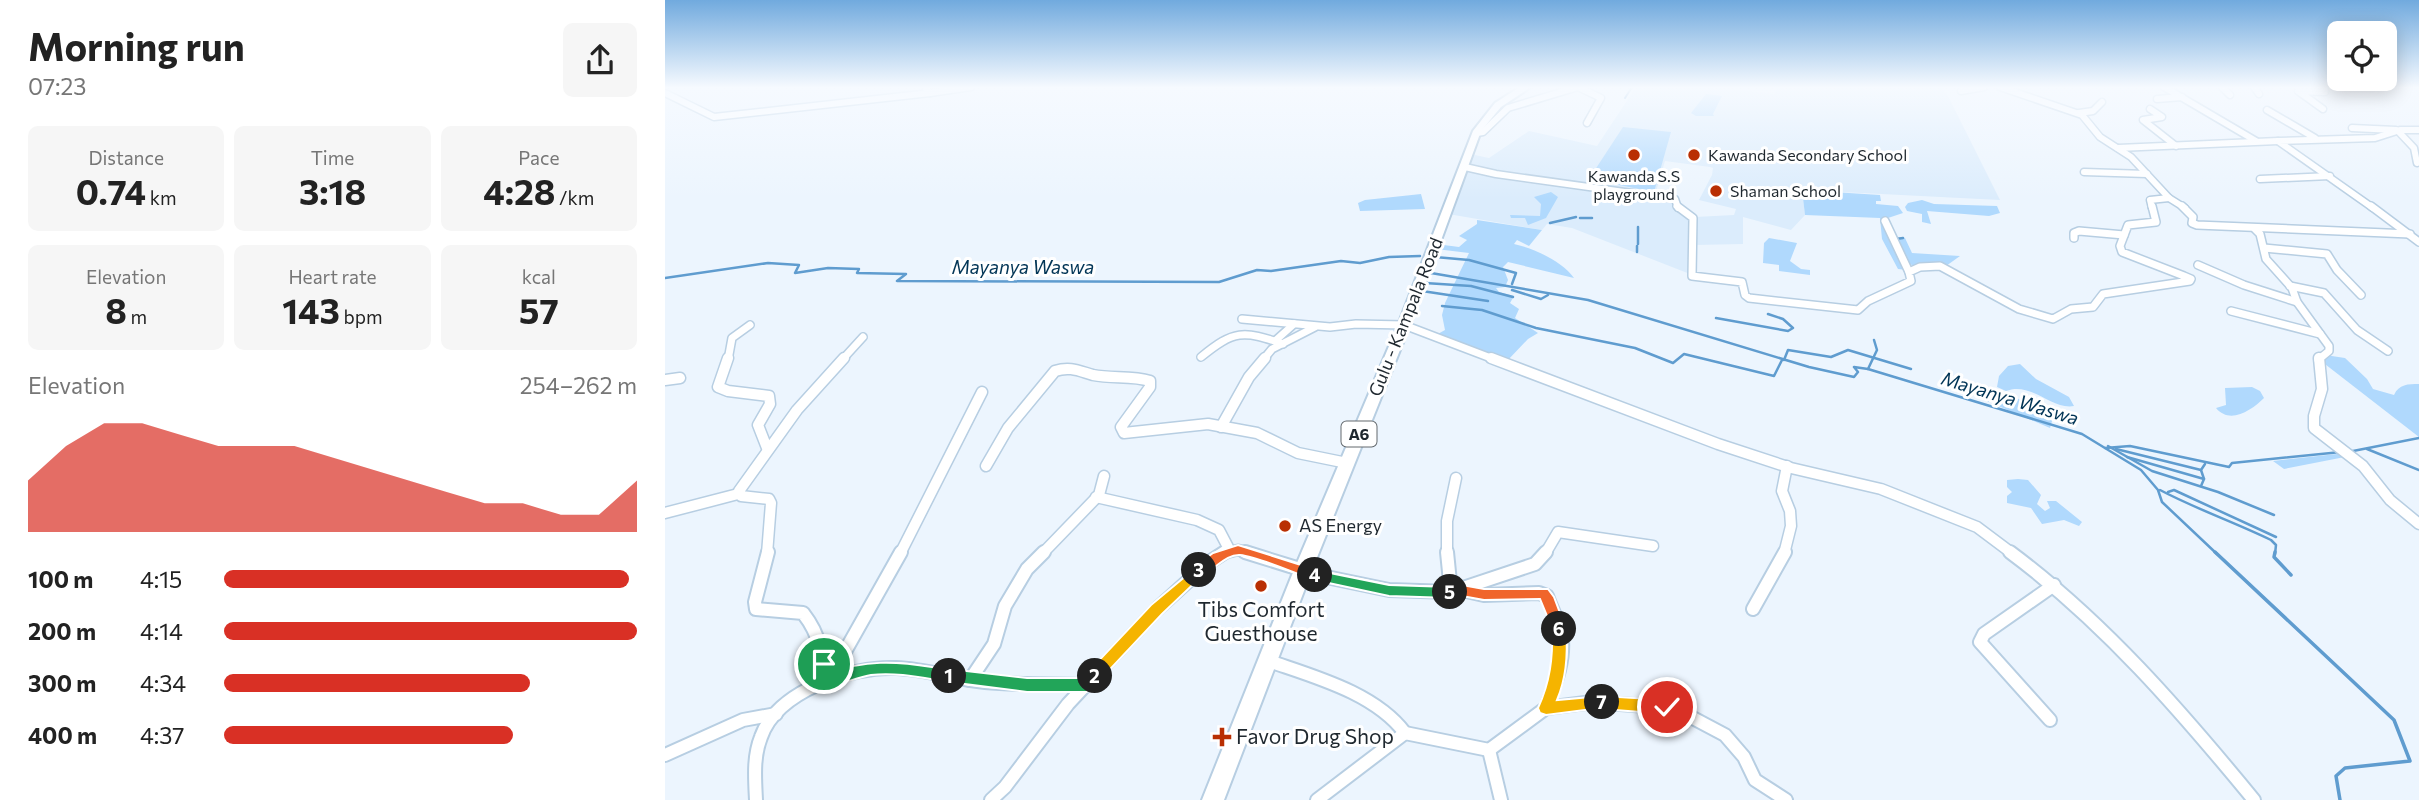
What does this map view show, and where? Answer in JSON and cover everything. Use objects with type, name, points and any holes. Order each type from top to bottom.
[{"type":"main road","name":"Gulu - Kampala Road","points":[[1213,800],[1303,571],[1405,325],[1481,124]]},
{"type":"street","points":[[1476,133],[1483,132],[1491,124]]},
{"type":"street","points":[[2089,124],[2100,137],[2138,163],[2169,198],[2187,209],[2193,217],[2192,223],[2197,225],[2410,234]]},
{"type":"street","points":[[2148,124],[2176,146]]},
{"type":"street","points":[[2226,124],[2257,142]]},
{"type":"street","points":[[2292,124],[2317,139]]},
{"type":"street","points":[[2352,128],[2419,130]]},
{"type":"street","points":[[2116,148],[2375,138],[2399,131]]},
{"type":"street","points":[[2399,131],[2414,148],[2417,163],[2419,157]]},
{"type":"street","points":[[2277,141],[2330,176],[2419,242]]},
{"type":"street","points":[[1465,167],[1496,174],[1675,199],[1675,206],[1693,218],[1692,276],[1742,282],[1745,295],[1749,298],[1858,310],[1868,301],[1911,281],[1905,262],[1892,242],[1885,220]]},
{"type":"street","points":[[2084,172],[2147,174]]},
{"type":"street","points":[[2260,179],[2330,176]]},
{"type":"street","points":[[1905,262],[1918,267],[1947,267],[1988,292],[2035,314],[2053,319],[2071,309],[2093,307],[2102,294],[2136,291],[2191,280],[2122,252],[2120,246],[2126,227],[2130,224],[2156,222],[2150,200],[2169,198]]},
{"type":"street","points":[[2255,229],[2266,259],[2290,286],[2297,302],[2329,351],[2318,359],[2322,372],[2320,401],[2313,413],[2314,428],[2354,458],[2390,500],[2419,524]]},
{"type":"street","points":[[2074,238],[2074,233],[2079,230],[2124,235]]},
{"type":"street","points":[[2264,248],[2325,254],[2361,295]]},
{"type":"street","points":[[2198,265],[2245,285],[2297,302]]},
{"type":"street","points":[[1909,272],[1918,267]]},
{"type":"street","points":[[2290,286],[2324,293],[2357,330],[2388,351]]},
{"type":"street","points":[[2231,311],[2320,334]]},
{"type":"street","points":[[1242,319],[1317,326],[1405,325],[1718,444],[1787,466],[1881,489],[1950,514],[1999,540],[2054,585],[2175,705],[2254,800]]},
{"type":"street","points":[[1221,426],[1249,377],[1294,324]]},
{"type":"street","points":[[750,325],[732,338],[726,370],[718,387],[725,391],[745,391],[769,396],[770,404],[758,425],[767,448]]},
{"type":"street","points":[[1201,357],[1229,333],[1244,332],[1279,342],[1317,326]]},
{"type":"street","points":[[738,494],[767,448],[827,374],[863,337]]},
{"type":"street","points":[[986,466],[1008,428],[1055,371],[1061,368],[1079,369],[1099,376],[1141,377],[1150,381],[1150,387],[1121,428],[1124,433],[1193,424],[1221,426],[1257,433],[1298,453],[1347,463]]},
{"type":"street","points":[[665,380],[680,378]]},
{"type":"street","points":[[824,681],[886,582],[982,392]]},
{"type":"street","points":[[1753,609],[1772,579],[1787,546],[1790,510],[1781,495],[1787,466]]},
{"type":"street","points":[[970,680],[994,645],[1005,606],[1027,569],[1096,498],[1102,490],[1104,476]]},
{"type":"street","points":[[1456,478],[1447,516],[1446,561],[1456,591]]},
{"type":"street","points":[[665,513],[738,494],[769,499],[769,547],[755,602],[756,609],[803,612],[813,624],[821,650],[824,681]]},
{"type":"street","points":[[1096,498],[1197,520],[1219,530],[1230,551]]},
{"type":"street","points":[[1456,591],[1535,564],[1548,550],[1558,532],[1653,545]]},
{"type":"street","points":[[991,800],[1086,685],[1178,589],[1208,563],[1230,551],[1238,550],[1303,571],[1389,590],[1456,591],[1484,595],[1539,593],[1547,597],[1561,634],[1554,689],[1546,708]]},
{"type":"street","points":[[2050,720],[1980,642],[1984,634],[2054,585]]},
{"type":"street","points":[[1269,661],[1297,670],[1365,701],[1393,717],[1405,733],[1489,750],[1546,708],[1593,702],[1674,708],[1725,735],[1744,757],[1755,780],[1786,800]]},
{"type":"street","points":[[756,800],[756,754],[765,727],[776,714],[824,681],[871,668],[894,667],[970,680],[1027,685],[1086,685]]},
{"type":"street","points":[[665,755],[743,720],[776,714]]},
{"type":"street","points":[[1317,800],[1405,733]]},
{"type":"street","points":[[1489,750],[1501,800]]},
{"type":"shaded area","points":[[1611,124],[1962,124],[2000,200],[1802,190],[1805,215],[1791,230],[1743,217],[1743,244],[1694,245],[1695,217],[1734,215],[1736,209],[1699,200],[1713,168],[1665,161],[1655,195],[1467,167],[1470,154],[1489,158],[1529,131],[1597,146]]},
{"type":"shaded area","name":"Kawanda S.S playground","points":[[1623,127],[1671,132],[1654,192],[1589,179]]},
{"type":"shaded area","points":[[1464,170],[1673,200],[1675,207],[1691,217],[1690,274],[1572,228],[1547,224],[1542,230],[1448,214]]},
{"type":"shaded area","points":[[1802,190],[1880,195],[1881,201],[1876,201],[1876,204],[1898,206],[1903,213],[1885,219],[1889,240],[1900,254],[1907,270],[1898,269],[1882,239],[1880,218],[1805,215]]},
{"type":"shaded area","points":[[1551,192],[1558,197],[1546,218],[1528,225],[1525,218],[1511,218],[1510,215],[1540,216],[1541,204],[1534,197]]},
{"type":"shaded area","points":[[1421,194],[1425,209],[1360,211],[1358,203],[1365,200]]},
{"type":"shaded area","points":[[1922,200],[1934,204],[1997,206],[2000,213],[1989,216],[1927,211],[1931,224],[1922,222],[1922,214],[1907,211],[1905,207],[1908,203]]},
{"type":"shaded area","points":[[1477,220],[1542,230],[1529,246],[1517,240],[1514,244],[1547,256],[1574,278],[1508,262],[1503,267],[1508,280],[1505,287],[1496,288],[1499,292],[1514,296],[1510,303],[1519,309],[1515,318],[1538,333],[1528,339],[1507,361],[1436,335],[1445,330],[1442,315],[1445,303],[1469,253],[1436,249],[1436,244],[1459,247],[1467,240],[1459,236],[1477,224]]},
{"type":"shaded area","points":[[1890,237],[1905,238],[1912,253],[1960,256],[1946,266],[1917,267],[1907,263]]},
{"type":"shaded area","points":[[1769,238],[1797,243],[1790,261],[1801,269],[1810,270],[1810,275],[1779,271],[1779,265],[1763,263],[1764,243]]},
{"type":"shaded area","points":[[2325,355],[2345,358],[2367,379],[2373,389],[2394,395],[2401,387],[2419,384],[2419,437],[2321,361]]},
{"type":"shaded area","points":[[2020,364],[2036,379],[2069,397],[2074,406],[2057,404],[2024,390],[2006,391],[1997,387],[1999,376],[2008,366]]},
{"type":"shaded area","points":[[2252,387],[2260,391],[2264,398],[2247,411],[2228,415],[2216,408],[2226,405],[2225,388]]},
{"type":"shaded area","points":[[1994,388],[2039,410],[2052,421],[2050,428],[1982,399],[1986,391]]},
{"type":"shaded area","points":[[2346,453],[2350,456],[2284,469],[2273,461]]},
{"type":"shaded area","points":[[2007,480],[2028,480],[2041,495],[2037,504],[2045,511],[2050,508],[2047,501],[2056,501],[2082,522],[2079,526],[2064,520],[2042,524],[2031,508],[2007,503],[2007,496],[2012,492],[2007,487]]},
{"type":"waterway","points":[[1550,223],[1576,217]]},
{"type":"waterway","points":[[1580,218],[1592,218]]},
{"type":"waterway","points":[[1638,227],[1638,244]]},
{"type":"waterway","points":[[1896,239],[1903,238]]},
{"type":"waterway","points":[[1637,246],[1637,252]]},
{"type":"waterway","name":"Mayanya Waswa","points":[[665,278],[768,263],[799,265],[795,273],[828,268],[859,269],[857,273],[906,274],[897,281],[1219,282],[1257,270],[1271,271],[1341,261],[1360,263],[1389,257],[1420,256]]},
{"type":"waterway","name":"Mayanya Waswa","points":[[1435,257],[1469,260],[1516,273],[1512,284]]},
{"type":"waterway","name":"Mayanya Waswa","points":[[1431,273],[1588,300],[1784,359]]},
{"type":"waterway","points":[[1425,283],[1471,286],[1513,297]]},
{"type":"waterway","points":[[1512,290],[1541,299],[1548,295]]},
{"type":"waterway","points":[[1422,291],[1488,301]]},
{"type":"waterway","points":[[1442,306],[1482,310],[1536,328],[1635,348],[1673,363],[1684,354],[1774,376],[1782,360]]},
{"type":"waterway","points":[[1716,318],[1788,331],[1793,328],[1783,319],[1768,314]]},
{"type":"waterway","points":[[1873,358],[1877,350],[1874,340]]},
{"type":"waterway","points":[[1784,359],[1788,350],[1831,357],[1848,350],[1873,358]]},
{"type":"waterway","points":[[1868,369],[1873,358]]},
{"type":"waterway","points":[[1873,358],[1911,369]]},
{"type":"waterway","name":"Mayanya Waswa","points":[[1784,359],[1854,377],[1858,372],[1854,367],[1868,369]]},
{"type":"waterway","name":"Mayanya Waswa","points":[[1868,369],[2082,434],[2141,470],[2158,490],[2162,502],[2217,554]]},
{"type":"waterway","points":[[2348,452],[2419,438]]},
{"type":"waterway","points":[[2111,448],[2130,446],[2229,467],[2232,463],[2341,452]]},
{"type":"waterway","name":"Mayanya Waswa","points":[[2105,448],[2111,448]]},
{"type":"waterway","name":"Mayanya Waswa","points":[[2111,448],[2128,457]]},
{"type":"waterway","points":[[2116,449],[2201,470]]},
{"type":"waterway","points":[[2367,449],[2419,470]]},
{"type":"waterway","points":[[2128,457],[2204,479]]},
{"type":"waterway","points":[[2128,457],[2152,471],[2218,492],[2274,515]]},
{"type":"waterway","points":[[2201,470],[2205,464]]},
{"type":"waterway","points":[[2201,470],[2204,479]]},
{"type":"waterway","points":[[2201,486],[2204,479]]},
{"type":"waterway","points":[[2160,490],[2271,540],[2276,545],[2275,554]]},
{"type":"waterway","points":[[2168,492],[2174,490],[2276,537]]},
{"type":"waterway","name":"Mayanya Waswa","points":[[2215,552],[2394,720],[2410,761],[2345,768],[2336,776],[2340,800]]},
{"type":"waterway","points":[[2275,552],[2274,557],[2291,575]]},
{"type":"place","name":"Kawanda S.S playground","points":[[1634,155]]},
{"type":"place","name":"Kawanda Secondary School","points":[[1694,155]]},
{"type":"place","name":"Shaman School","points":[[1716,191]]},
{"type":"place","name":"AS Energy","points":[[1285,526]]},
{"type":"place","name":"Tibs Comfort Guesthouse","points":[[1261,586]]},
{"type":"place","name":"Favor Drug Shop","points":[[1222,737]]},
{"type":"route","points":[[824,664],[818,683],[849,672],[894,667],[970,680],[1027,685],[1086,685],[1178,589],[1218,556],[1238,550],[1303,570],[1302,572],[1389,590],[1419,593],[1462,590],[1484,595],[1543,593],[1561,634],[1554,689],[1546,708],[1593,702],[1667,707]]}]
